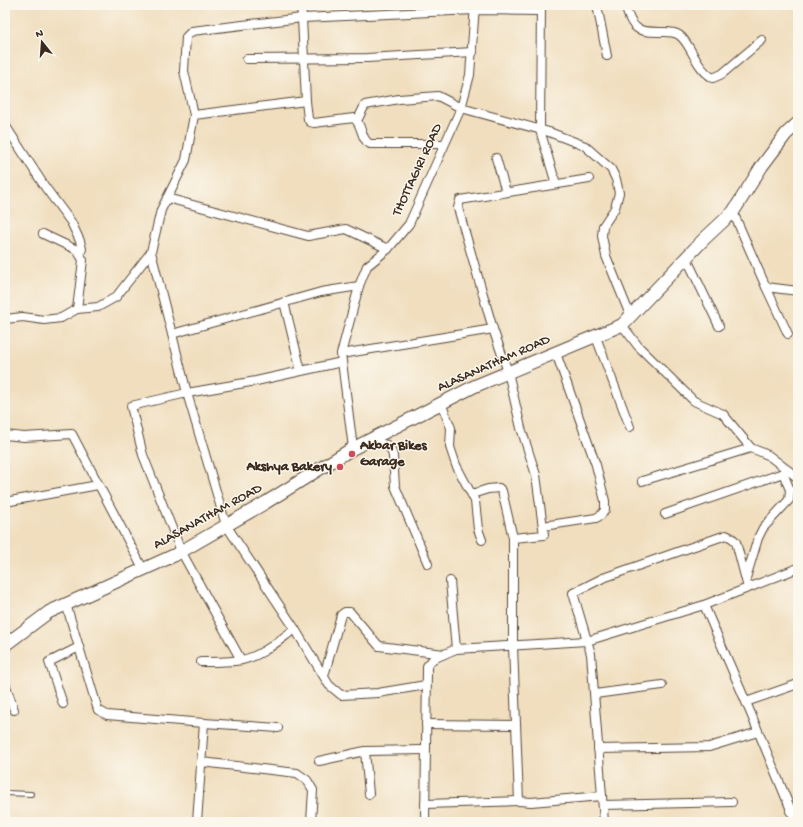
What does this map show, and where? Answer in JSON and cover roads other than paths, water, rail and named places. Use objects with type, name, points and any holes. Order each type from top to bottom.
[{"type":"main road","points":[[622,325],[686,257],[733,212],[762,166],[786,134],[798,123]]},
{"type":"main road","name":"ALASANATHAM ROAD","points":[[5,644],[49,612],[181,551],[353,448],[440,403],[508,372],[622,325]]},
{"type":"street","points":[[301,5],[306,101],[308,119],[311,123],[350,118],[357,121],[360,125],[365,141],[370,144],[444,144]]},
{"type":"street","points":[[597,5],[606,56]]},
{"type":"street","points":[[625,5],[629,19],[635,28],[641,31],[670,32],[681,36],[705,74],[713,78],[722,74],[762,40]]},
{"type":"street","points":[[5,319],[22,317],[44,320],[61,318],[78,309],[98,307],[116,297],[151,252],[161,210],[186,160],[194,115],[184,71],[186,37],[192,31],[302,18],[474,8],[541,8],[540,130],[556,184]]},
{"type":"street","name":"THOTTAGIRI ROAD","points":[[353,448],[342,358],[359,286],[367,266],[388,249],[408,224],[462,108],[470,75],[473,52],[474,8]]},
{"type":"street","points":[[247,59],[367,58],[473,52]]},
{"type":"street","points":[[357,121],[365,105],[399,99],[438,96],[462,108],[540,130],[585,146],[611,169],[616,179],[618,193],[615,208],[603,226],[602,236],[606,256],[630,316]]},
{"type":"street","points":[[194,115],[306,101]]},
{"type":"street","points":[[5,125],[45,187],[71,222],[80,242],[80,254]]},
{"type":"street","points":[[496,158],[506,192]]},
{"type":"street","points":[[513,538],[544,535],[536,475],[521,428],[508,372],[493,329],[458,208],[460,200],[589,179]]},
{"type":"street","points":[[167,198],[308,236],[346,229],[388,249]]},
{"type":"street","points":[[733,212],[788,334]]},
{"type":"street","points":[[43,234],[77,250],[83,260],[78,309]]},
{"type":"street","points":[[151,252],[187,393],[226,525],[333,689],[341,695],[378,693],[426,685]]},
{"type":"street","points":[[686,257],[719,326]]},
{"type":"street","points":[[172,334],[320,292],[359,286]]},
{"type":"street","points":[[766,287],[798,291]]},
{"type":"street","points":[[284,302],[301,371]]},
{"type":"street","points":[[622,325],[638,346],[694,401],[723,414],[751,448],[768,455],[786,472],[798,478]]},
{"type":"street","points":[[241,660],[181,551],[143,455],[131,406],[187,393],[256,381],[301,371],[342,358],[493,329]]},
{"type":"street","points":[[596,337],[630,427]]},
{"type":"street","points":[[543,526],[596,518],[601,515],[604,510],[606,501],[596,465],[556,353]]},
{"type":"street","points":[[440,403],[451,428],[450,447],[456,466],[472,494],[482,540]]},
{"type":"street","points":[[5,435],[24,437],[72,434],[143,569]]},
{"type":"street","points":[[373,438],[377,443],[387,445],[392,450],[394,456],[394,482],[428,564]]},
{"type":"street","points":[[642,481],[751,448]]},
{"type":"street","points":[[665,514],[786,472]]},
{"type":"street","points":[[747,584],[758,538],[763,528],[788,500],[790,495],[786,472]]},
{"type":"street","points":[[5,502],[98,485]]},
{"type":"street","points":[[472,494],[499,488],[502,491],[513,538],[513,646],[519,800]]},
{"type":"street","points":[[604,822],[591,654],[573,593],[603,578],[726,536],[732,538],[736,542],[747,584]]},
{"type":"street","points":[[425,822],[426,685],[427,666],[433,659],[456,649],[587,641],[704,605],[747,584],[798,568]]},
{"type":"street","points":[[450,581],[456,649]]},
{"type":"street","points":[[66,604],[98,710],[102,713],[278,728]]},
{"type":"street","points":[[704,605],[758,732],[794,809],[796,822]]},
{"type":"street","points":[[324,676],[341,615],[345,612],[350,612],[373,640],[382,647],[445,654]]},
{"type":"street","points":[[201,662],[241,660],[261,652],[295,629]]},
{"type":"street","points":[[63,704],[49,662],[79,647]]},
{"type":"street","points":[[5,683],[14,710]]},
{"type":"street","points":[[746,702],[798,684]]},
{"type":"street","points":[[594,694],[662,685]]},
{"type":"street","points":[[197,822],[204,722]]},
{"type":"street","points":[[426,724],[516,725]]},
{"type":"street","points":[[598,749],[709,747],[758,732]]},
{"type":"street","points":[[319,761],[365,751],[426,750]]},
{"type":"street","points":[[365,751],[369,794]]},
{"type":"street","points":[[201,762],[303,776],[313,790],[311,822]]},
{"type":"street","points":[[425,804],[519,800],[531,802],[732,802]]},
{"type":"lane","points":[[5,793],[31,794]]},
{"type":"place","name":"Akbar Bikes Garage","points":[[352,454]]},
{"type":"place","name":"Akshya Bakery","points":[[340,467]]}]
